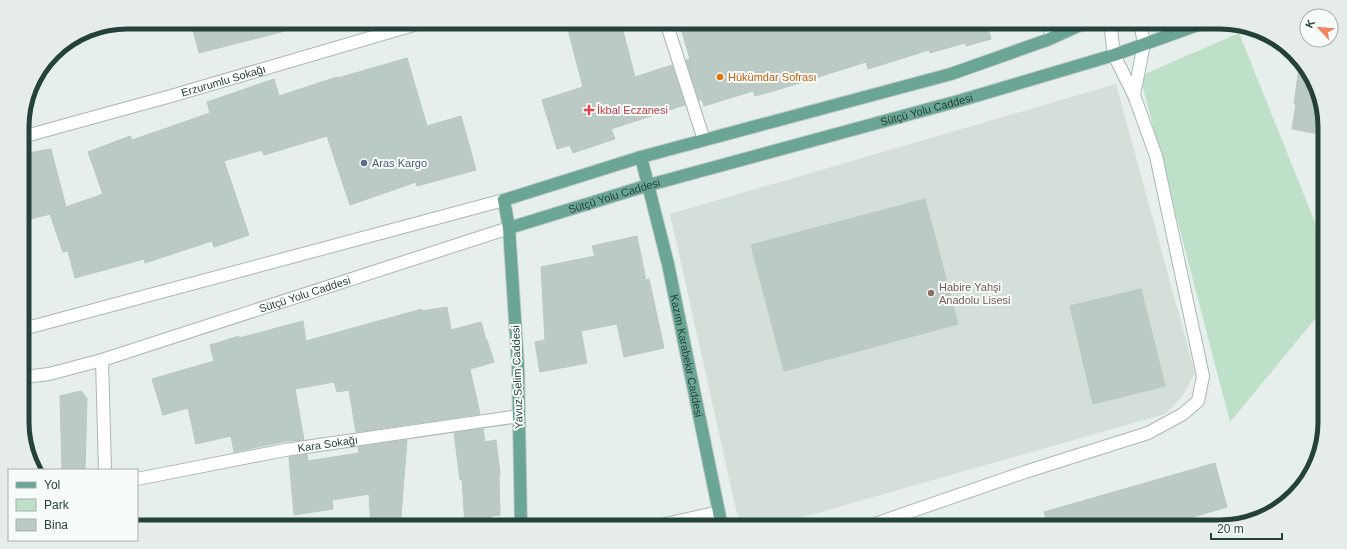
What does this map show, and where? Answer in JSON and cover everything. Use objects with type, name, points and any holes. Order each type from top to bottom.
[{"type":"main road","points":[[504,200],[641,157],[952,74],[1046,40],[1071,29]]},
{"type":"main road","name":"Sütçü Yolu Caddesi","points":[[509,228],[649,185],[962,100],[1114,55],[1186,29]]},
{"type":"main road","name":"Kazım Karabekir Caddesi","points":[[641,157],[668,264],[721,520]]},
{"type":"main road","name":"Yavuz Selim Caddesi","points":[[504,200],[509,228],[519,416],[521,520]]},
{"type":"street","name":"Erzurumlu Sokağı","points":[[29,135],[171,96],[400,29]]},
{"type":"street","points":[[668,29],[704,140]]},
{"type":"street","points":[[1046,40],[1056,29]]},
{"type":"street","points":[[886,520],[1025,472],[1148,433],[1183,414],[1198,400],[1203,376],[1156,156],[1134,94],[1114,55],[1111,29]]},
{"type":"street","points":[[1134,94],[1144,44],[1141,29]]},
{"type":"street","points":[[29,327],[504,200]]},
{"type":"street","name":"Sütçü Yolu Caddesi","points":[[29,376],[49,374],[102,360],[509,228]]},
{"type":"street","points":[[102,360],[105,469]]},
{"type":"street","name":"Kara Sokağı","points":[[138,479],[284,450],[519,416]]},
{"type":"street","points":[[683,520],[719,512]]},
{"type":"shaded area","name":"Habire Yahşi Anadolu Lisesi","points":[[1116,84],[1195,373],[1181,398],[1165,414],[793,520],[738,520],[670,214]]},
{"type":"green space","points":[[1239,33],[1318,230],[1318,315],[1230,422],[1140,76]]},
{"type":"building","points":[[193,29],[293,29],[199,53]]},
{"type":"building","points":[[568,29],[617,29],[618,32],[623,31],[635,77],[672,65],[685,105],[611,129],[615,139],[573,153],[570,145],[557,149],[542,100],[583,87]]},
{"type":"building","points":[[681,29],[988,29],[991,39],[966,46],[965,43],[930,53],[929,50],[868,69],[866,62],[755,96],[753,91],[704,106],[702,100],[699,100],[686,60],[690,59]]},
{"type":"building","points":[[407,58],[427,126],[461,116],[476,170],[417,186],[416,182],[350,205],[327,136],[264,155],[262,150],[224,161],[249,235],[214,247],[212,241],[145,263],[144,259],[75,278],[68,251],[63,252],[50,214],[29,219],[29,153],[51,149],[66,207],[103,194],[88,152],[130,136],[132,140],[210,113],[207,102],[274,79],[279,96],[337,77],[338,78]]},
{"type":"building","points":[[1299,68],[1311,90],[1315,102],[1318,134],[1292,129],[1296,104],[1294,104]]},
{"type":"building","points":[[925,199],[958,324],[784,371],[751,245]]},
{"type":"building","points":[[637,236],[646,280],[649,279],[664,348],[624,357],[617,324],[581,331],[587,363],[540,372],[535,342],[545,340],[541,267],[595,256],[592,246]]},
{"type":"building","points":[[1141,289],[1165,386],[1093,404],[1070,306]]},
{"type":"building","points":[[447,307],[451,330],[481,322],[494,362],[470,369],[480,414],[356,432],[349,390],[337,392],[334,382],[295,389],[304,440],[287,441],[234,452],[231,436],[196,444],[188,408],[163,415],[152,379],[214,361],[210,345],[239,336],[239,338],[303,321],[306,341],[422,309],[422,311]]},
{"type":"building","points":[[81,391],[87,398],[85,469],[62,469],[60,396]]},
{"type":"building","points":[[483,429],[485,442],[496,440],[500,474],[500,515],[491,516],[491,520],[465,520],[462,479],[460,480],[454,433]]},
{"type":"building","points":[[407,440],[401,520],[371,520],[369,494],[332,500],[333,509],[294,515],[289,457],[307,454],[308,461],[359,453],[358,447]]},
{"type":"building","points":[[1215,463],[1227,507],[1183,520],[1047,520],[1044,512]]},
{"type":"place","name":"Hükümdar Sofrası","points":[[720,77]]},
{"type":"place","name":"İkbal Eczanesi","points":[[589,110]]},
{"type":"place","name":"Aras Kargo","points":[[364,163]]},
{"type":"place","name":"Habire Yahşi Anadolu Lisesi","points":[[931,293]]}]
